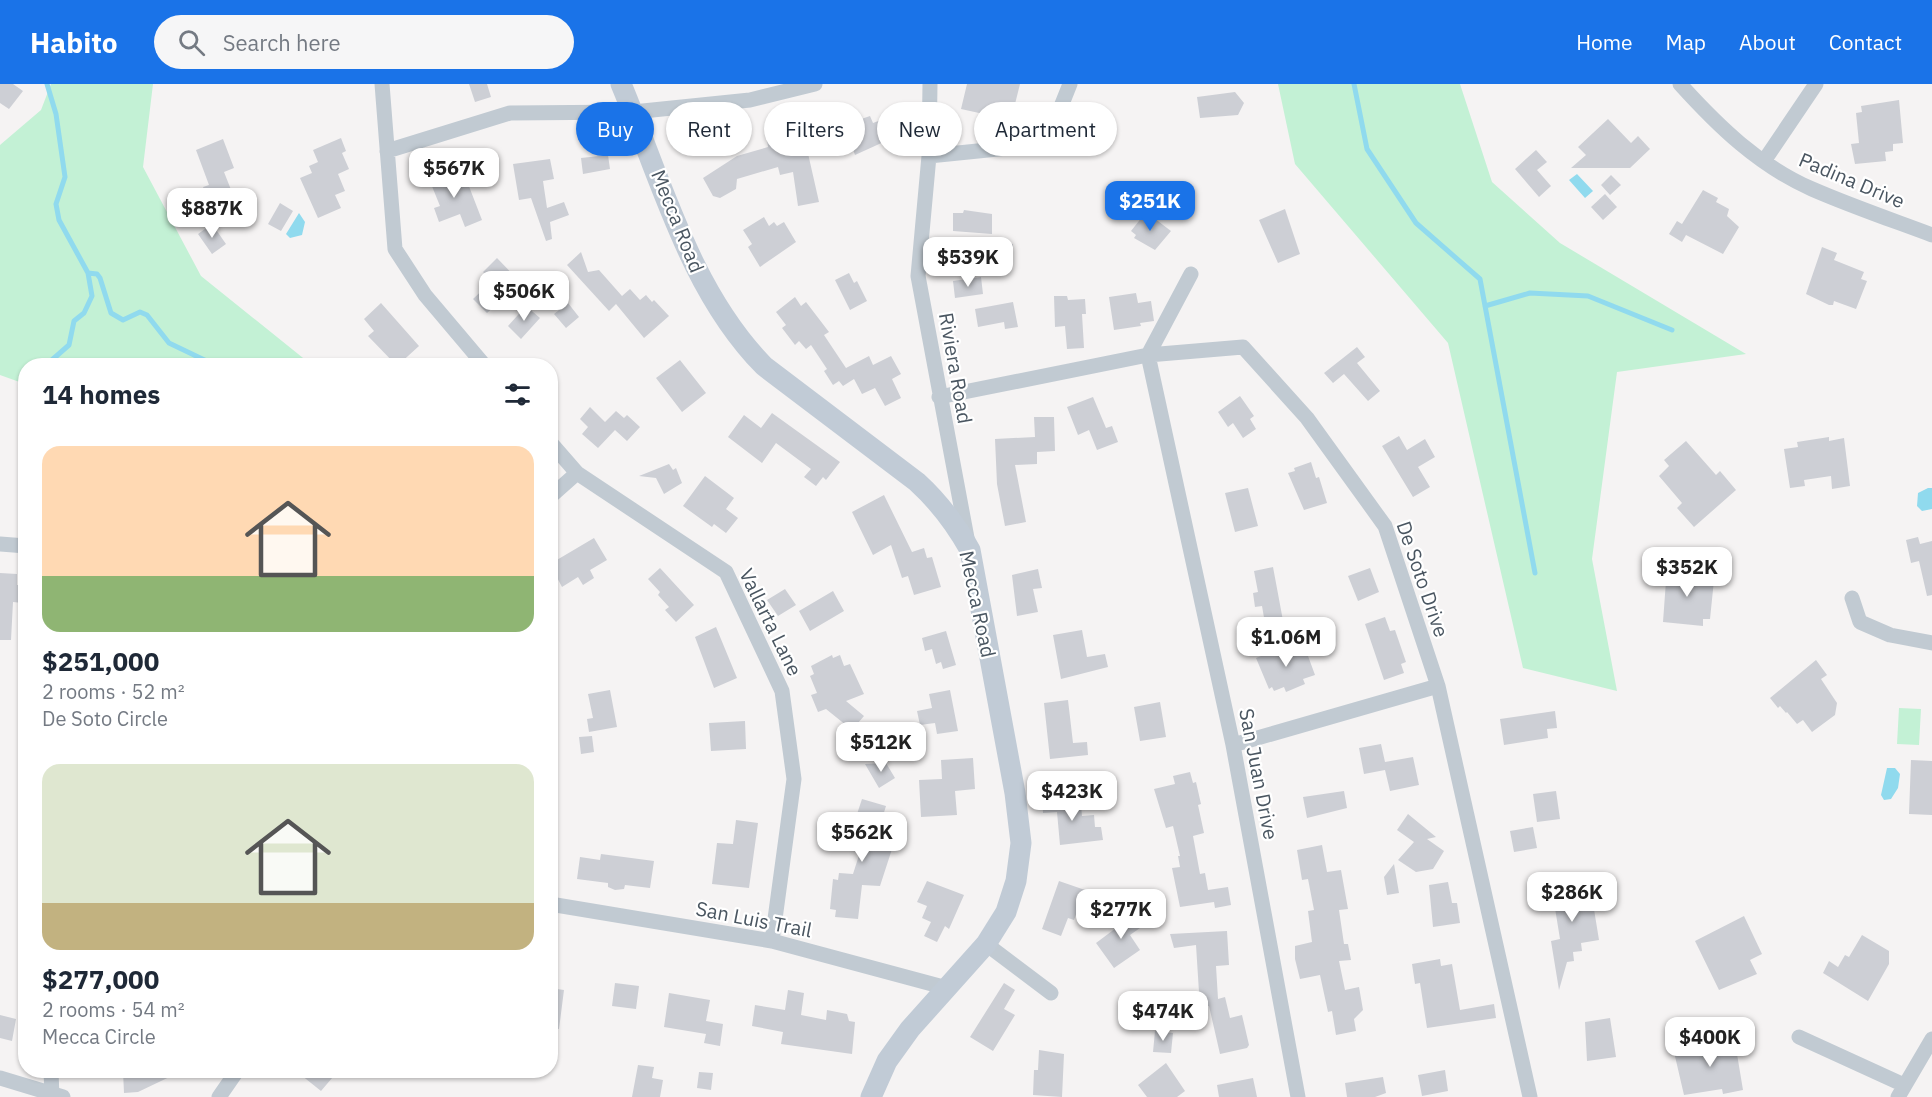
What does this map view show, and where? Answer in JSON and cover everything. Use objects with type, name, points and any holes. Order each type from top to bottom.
[{"type":"street","points":[[382,84],[395,249],[425,295],[478,358]]},
{"type":"street","name":"Mecca Road","points":[[621,84],[629,102]]},
{"type":"street","points":[[654,110],[750,100],[815,84]]},
{"type":"street","name":"Riviera Road","points":[[930,84],[930,102]]},
{"type":"street","points":[[962,153],[1046,144],[1071,84]]},
{"type":"street","name":"Padina Drive","points":[[1680,84],[1710,117],[1764,161],[1811,188],[1932,235]]},
{"type":"street","points":[[1764,161],[1816,84]]},
{"type":"street","points":[[387,151],[510,113],[576,112]]},
{"type":"street","name":"Mecca Road","points":[[651,156],[698,273],[724,319],[742,345],[764,366],[917,482],[938,501],[954,522],[970,550],[1016,793],[1022,843],[1016,881],[1006,912],[986,944],[910,1029],[887,1061],[871,1097]]},
{"type":"street","name":"Riviera Road","points":[[929,156],[918,276],[939,397],[970,550]]},
{"type":"street","points":[[1148,355],[1191,274]]},
{"type":"street","name":"De Soto Drive","points":[[939,397],[1148,355],[1243,347],[1307,418],[1385,525],[1438,686],[1530,1097]]},
{"type":"street","name":"San Juan Drive","points":[[1148,355],[1233,745],[1298,1097]]},
{"type":"street","name":"Vallarta Lane","points":[[558,452],[576,473],[726,572],[782,691],[794,779],[772,941]]},
{"type":"street","points":[[558,489],[576,473]]},
{"type":"street","points":[[0,544],[18,545]]},
{"type":"street","points":[[1852,598],[1860,622],[1890,635],[1932,643]]},
{"type":"street","points":[[1233,745],[1438,686]]},
{"type":"street","name":"San Luis Trail","points":[[558,905],[772,941],[947,988]]},
{"type":"street","points":[[986,944],[1051,993]]},
{"type":"street","points":[[1799,1037],[1901,1091],[1932,1039]]},
{"type":"street","points":[[0,1078],[55,1096],[52,1078]]},
{"type":"street","points":[[219,1097],[232,1078]]},
{"type":"green space","points":[[51,84],[153,84],[143,167],[201,276],[303,358],[18,358],[18,381],[0,375],[0,145],[41,110]]},
{"type":"green space","points":[[1278,84],[1460,84],[1492,182],[1560,243],[1746,354],[1617,372],[1592,559],[1617,691],[1523,668],[1448,343],[1295,164]]},
{"type":"green space","points":[[1899,708],[1921,709],[1919,745],[1897,744]]},
{"type":"water","points":[[1577,174],[1593,191],[1585,198],[1569,180]]},
{"type":"water","points":[[299,213],[305,222],[302,235],[290,238],[286,234]]},
{"type":"water","points":[[1932,488],[1932,509],[1922,511],[1917,506],[1918,493]]},
{"type":"water","points":[[1887,768],[1895,768],[1900,774],[1898,788],[1891,799],[1884,800],[1881,795]]},
{"type":"building","points":[[0,84],[13,84],[23,91],[9,109],[0,103]]},
{"type":"building","points":[[469,84],[487,84],[491,97],[475,102]]},
{"type":"building","points":[[967,84],[1020,84],[1016,102],[974,102],[974,112],[962,109]]},
{"type":"building","points":[[1235,92],[1244,103],[1238,115],[1200,118],[1197,97]]},
{"type":"building","points":[[1899,100],[1903,143],[1893,144],[1893,151],[1885,152],[1886,161],[1855,164],[1851,144],[1859,143],[1856,113],[1862,112],[1861,106]]},
{"type":"building","points":[[870,116],[873,123],[877,122],[877,145],[865,150],[865,118]]},
{"type":"building","points":[[1608,119],[1631,143],[1638,136],[1650,149],[1630,168],[1571,168],[1586,155],[1578,147]]},
{"type":"building","points":[[341,138],[346,151],[342,153],[349,169],[338,174],[345,191],[335,195],[341,208],[318,218],[300,178],[312,173],[309,166],[318,162],[313,150]]},
{"type":"building","points":[[223,139],[234,168],[224,172],[239,210],[216,219],[203,187],[209,185],[196,150]]},
{"type":"building","points":[[764,148],[764,156],[809,156],[819,202],[798,206],[793,172],[780,175],[778,167],[737,179],[736,189],[720,198],[713,196],[703,178],[737,156],[752,156],[752,152]]},
{"type":"building","points":[[1536,150],[1547,162],[1537,170],[1551,186],[1539,197],[1515,169]]},
{"type":"building","points":[[608,156],[610,169],[583,174],[581,158]]},
{"type":"building","points":[[550,159],[554,179],[543,181],[547,208],[564,202],[569,215],[550,222],[552,239],[546,241],[531,198],[519,200],[513,164]]},
{"type":"building","points":[[441,168],[447,184],[465,176],[482,220],[465,227],[460,214],[439,222],[434,208],[440,206],[427,174]]},
{"type":"building","points":[[1611,175],[1621,185],[1610,195],[1601,185]]},
{"type":"building","points":[[1703,190],[1718,198],[1716,202],[1729,209],[1727,216],[1739,227],[1723,254],[1686,235],[1682,242],[1669,234],[1677,221],[1682,224]]},
{"type":"building","points":[[1605,194],[1617,207],[1603,220],[1591,207]]},
{"type":"building","points":[[280,203],[293,211],[281,231],[268,224]]},
{"type":"building","points":[[1285,209],[1300,254],[1278,263],[1259,220]]},
{"type":"building","points":[[964,210],[992,214],[992,234],[953,231],[953,213],[963,213]]},
{"type":"building","points":[[1146,212],[1171,231],[1155,250],[1134,238],[1136,235],[1131,231]]},
{"type":"building","points":[[764,217],[769,226],[774,222],[777,226],[784,222],[796,242],[760,267],[748,247],[752,244],[743,230]]},
{"type":"building","points":[[212,224],[226,244],[212,254],[198,234]]},
{"type":"building","points":[[997,243],[1013,244],[1012,261],[996,261]]},
{"type":"building","points":[[1822,247],[1837,253],[1834,260],[1864,272],[1861,279],[1867,281],[1856,309],[1834,301],[1833,305],[1829,305],[1806,294]]},
{"type":"building","points":[[581,252],[588,272],[599,270],[622,296],[630,289],[640,300],[646,295],[669,316],[644,338],[616,304],[609,311],[567,265]]},
{"type":"building","points":[[497,258],[520,282],[487,313],[473,299],[492,281],[483,272]]},
{"type":"building","points":[[849,273],[854,283],[857,281],[867,301],[850,310],[835,280]]},
{"type":"building","points":[[981,277],[983,294],[955,298],[953,281]]},
{"type":"building","points":[[1136,293],[1138,303],[1151,301],[1154,321],[1140,323],[1141,326],[1114,330],[1109,297]]},
{"type":"building","points":[[1054,296],[1067,296],[1068,300],[1085,299],[1086,314],[1082,314],[1084,348],[1067,349],[1065,326],[1055,327]]},
{"type":"building","points":[[795,297],[801,306],[806,302],[829,332],[824,335],[846,368],[869,356],[873,365],[891,356],[901,374],[892,379],[901,398],[885,406],[875,388],[862,394],[854,379],[843,386],[839,381],[833,385],[824,371],[827,369],[811,345],[806,349],[799,341],[795,345],[782,328],[786,325],[776,312]]},
{"type":"building","points":[[1013,302],[1018,327],[1005,329],[1004,322],[978,327],[975,309]]},
{"type":"building","points":[[381,303],[419,346],[406,358],[389,358],[368,336],[374,331],[364,319]]},
{"type":"building","points":[[568,303],[579,317],[566,328],[554,314]]},
{"type":"building","points":[[526,306],[540,318],[521,339],[508,326]]},
{"type":"building","points":[[1357,347],[1365,357],[1357,363],[1380,391],[1368,401],[1344,374],[1333,383],[1324,373]]},
{"type":"building","points":[[680,360],[706,393],[682,412],[656,378]]},
{"type":"building","points":[[1240,396],[1254,416],[1250,419],[1256,429],[1243,438],[1233,423],[1228,427],[1218,412]]},
{"type":"building","points":[[1093,397],[1106,428],[1112,426],[1118,442],[1097,450],[1089,430],[1078,435],[1067,407]]},
{"type":"building","points":[[590,407],[605,422],[616,411],[624,418],[627,415],[640,427],[627,441],[615,430],[598,448],[582,434],[588,427],[580,419]]},
{"type":"building","points":[[772,413],[840,462],[826,480],[823,477],[816,486],[804,477],[811,469],[776,443],[762,463],[728,437],[744,415],[761,428]]},
{"type":"building","points":[[1034,417],[1054,417],[1055,451],[1037,452],[1037,464],[1015,465],[1026,522],[1005,526],[997,484],[995,439],[1035,437]]},
{"type":"building","points":[[1399,436],[1407,450],[1425,439],[1435,457],[1418,467],[1430,487],[1413,497],[1382,446]]},
{"type":"building","points":[[1829,437],[1829,441],[1844,438],[1850,486],[1832,489],[1831,476],[1804,480],[1805,486],[1790,488],[1784,449],[1798,447],[1797,442]]},
{"type":"building","points":[[1686,441],[1716,475],[1720,471],[1736,490],[1694,527],[1677,508],[1682,503],[1659,476],[1669,466],[1664,460]]},
{"type":"building","points":[[1311,462],[1316,478],[1319,477],[1327,503],[1304,510],[1288,473],[1295,471],[1294,468]]},
{"type":"building","points":[[669,464],[673,470],[676,468],[682,483],[664,494],[656,478],[639,476]]},
{"type":"building","points":[[705,476],[734,498],[726,509],[738,518],[726,533],[714,524],[712,527],[683,506]]},
{"type":"building","points":[[1248,488],[1258,526],[1235,532],[1225,493]]},
{"type":"building","points":[[884,495],[912,552],[924,548],[927,558],[932,557],[941,587],[914,595],[908,576],[902,578],[891,545],[873,555],[852,512]]},
{"type":"building","points":[[1918,537],[1920,544],[1932,541],[1932,595],[1927,596],[1919,561],[1911,563],[1906,540]]},
{"type":"building","points":[[594,538],[607,560],[590,570],[594,578],[583,585],[578,577],[562,587],[558,579],[558,559]]},
{"type":"building","points":[[1273,567],[1284,626],[1266,629],[1262,606],[1255,607],[1253,593],[1258,592],[1254,571]]},
{"type":"building","points":[[1667,567],[1684,568],[1684,574],[1710,575],[1710,580],[1714,580],[1710,619],[1703,619],[1703,626],[1663,622]]},
{"type":"building","points":[[660,568],[694,605],[676,622],[665,610],[669,607],[658,595],[660,592],[648,579]]},
{"type":"building","points":[[1370,568],[1379,592],[1358,601],[1348,576]]},
{"type":"building","points":[[1038,569],[1042,588],[1033,589],[1038,612],[1017,616],[1012,575]]},
{"type":"building","points":[[0,573],[17,574],[18,602],[13,602],[11,640],[0,640]]},
{"type":"building","points":[[785,589],[796,605],[778,616],[767,600]]},
{"type":"building","points":[[833,591],[844,611],[810,631],[799,611]]},
{"type":"building","points":[[1385,617],[1390,631],[1395,630],[1406,662],[1401,664],[1404,673],[1384,680],[1365,624]]},
{"type":"building","points":[[716,627],[737,678],[714,688],[695,637]]},
{"type":"building","points":[[1082,630],[1087,657],[1105,654],[1108,667],[1061,679],[1053,635]]},
{"type":"building","points":[[946,631],[956,665],[943,669],[941,662],[936,664],[932,649],[925,651],[922,638]]},
{"type":"building","points":[[1290,644],[1292,649],[1304,645],[1315,675],[1303,679],[1305,684],[1286,692],[1284,687],[1274,691],[1272,687],[1269,689],[1256,658]]},
{"type":"building","points":[[832,655],[833,658],[840,655],[844,666],[850,664],[864,694],[846,701],[864,716],[852,730],[826,709],[818,712],[811,695],[817,693],[810,676],[814,674],[811,666]]},
{"type":"building","points":[[1816,660],[1827,675],[1821,679],[1837,703],[1835,715],[1812,732],[1803,720],[1797,724],[1770,698]]},
{"type":"building","points":[[610,690],[617,727],[589,732],[587,719],[593,718],[588,694]]},
{"type":"building","points":[[950,690],[958,731],[937,734],[935,723],[920,725],[917,711],[932,708],[929,694]]},
{"type":"building","points":[[1068,700],[1073,743],[1087,742],[1088,755],[1050,759],[1044,703]]},
{"type":"building","points":[[1160,702],[1166,737],[1140,741],[1134,707]]},
{"type":"building","points":[[1555,711],[1557,728],[1547,729],[1548,738],[1504,745],[1500,719]]},
{"type":"building","points":[[745,721],[746,749],[711,751],[709,723]]},
{"type":"building","points":[[592,736],[594,752],[581,754],[579,737]]},
{"type":"building","points":[[1381,744],[1385,762],[1413,757],[1419,785],[1390,791],[1385,770],[1364,774],[1359,748]]},
{"type":"building","points":[[973,758],[975,789],[955,791],[957,815],[921,817],[919,780],[942,779],[941,760]]},
{"type":"building","points":[[1911,760],[1932,761],[1932,815],[1909,814]]},
{"type":"building","points":[[886,763],[895,778],[879,788],[865,764]]},
{"type":"building","points":[[1190,772],[1193,783],[1196,782],[1204,833],[1193,836],[1200,874],[1205,873],[1208,890],[1228,887],[1231,905],[1215,908],[1214,902],[1180,907],[1172,868],[1180,867],[1178,856],[1180,856],[1173,826],[1166,828],[1154,789],[1175,784],[1173,776]]},
{"type":"building","points":[[1344,791],[1347,808],[1307,818],[1303,797]]},
{"type":"building","points":[[1556,791],[1560,819],[1537,822],[1533,794]]},
{"type":"building","points":[[1066,795],[1067,806],[1081,804],[1082,816],[1094,815],[1095,827],[1101,827],[1103,840],[1060,845],[1057,812],[1043,813],[1042,798]]},
{"type":"building","points":[[862,799],[886,806],[875,841],[893,846],[880,886],[862,885],[858,919],[835,917],[836,910],[830,909],[833,879],[838,880],[839,873],[853,874],[861,849],[853,847],[860,825],[854,823]]},
{"type":"building","points":[[1408,814],[1436,837],[1427,839],[1444,851],[1433,869],[1416,872],[1398,860],[1414,842],[1397,830]]},
{"type":"building","points":[[736,820],[758,823],[749,888],[712,884],[717,843],[733,844]]},
{"type":"building","points":[[1533,827],[1537,848],[1514,852],[1510,831]]},
{"type":"building","points":[[1322,845],[1327,872],[1341,870],[1348,909],[1339,910],[1344,944],[1348,944],[1351,960],[1339,961],[1345,990],[1359,987],[1363,1010],[1354,1019],[1356,1031],[1336,1035],[1332,1011],[1328,1012],[1320,975],[1300,979],[1295,959],[1295,946],[1312,942],[1308,911],[1314,910],[1308,879],[1302,880],[1297,850]]},
{"type":"building","points":[[601,854],[654,861],[650,888],[625,885],[624,889],[615,890],[608,887],[608,883],[577,879],[580,857],[600,860]]},
{"type":"building","points":[[1394,864],[1399,893],[1387,895],[1384,877]]},
{"type":"building","points":[[1580,878],[1583,892],[1591,891],[1599,940],[1581,943],[1582,951],[1573,952],[1574,961],[1567,962],[1559,990],[1551,941],[1560,939],[1553,896],[1558,895],[1556,883]]},
{"type":"building","points":[[927,881],[964,895],[949,929],[945,926],[937,942],[924,936],[931,922],[922,918],[927,906],[917,902]]},
{"type":"building","points":[[1059,881],[1085,890],[1074,920],[1068,918],[1061,936],[1042,929]]},
{"type":"building","points":[[1448,882],[1452,903],[1457,903],[1460,923],[1433,927],[1429,885]]},
{"type":"building","points":[[1134,909],[1143,923],[1139,924],[1140,928],[1130,935],[1140,950],[1114,968],[1096,943],[1120,925],[1117,921]]},
{"type":"building","points":[[1744,916],[1762,954],[1750,960],[1757,974],[1719,990],[1695,941]]},
{"type":"building","points":[[1227,931],[1229,965],[1216,966],[1218,999],[1225,997],[1230,1018],[1242,1015],[1249,1045],[1247,1048],[1220,1054],[1209,1006],[1200,1008],[1196,945],[1174,948],[1170,934]]},
{"type":"building","points":[[1862,935],[1889,951],[1889,964],[1868,1001],[1823,973],[1829,961],[1838,967],[1845,955],[1849,957]]},
{"type":"building","points":[[1440,959],[1441,966],[1452,964],[1460,1010],[1494,1004],[1496,1018],[1427,1028],[1420,983],[1415,984],[1412,964]]},
{"type":"building","points":[[615,983],[639,986],[636,1009],[612,1006]]},
{"type":"building","points":[[1004,983],[1015,990],[1004,1009],[1015,1015],[993,1051],[970,1037]]},
{"type":"building","points":[[558,989],[564,990],[558,1029]]},
{"type":"building","points":[[788,990],[804,993],[801,1015],[826,1020],[827,1010],[847,1014],[849,1021],[855,1022],[852,1054],[781,1044],[783,1032],[752,1026],[755,1005],[785,1010]]},
{"type":"building","points":[[669,993],[710,1000],[706,1021],[723,1024],[720,1046],[704,1043],[706,1034],[664,1027]]},
{"type":"building","points":[[0,1015],[16,1019],[12,1041],[0,1038]]},
{"type":"building","points":[[1610,1018],[1616,1057],[1587,1061],[1585,1022]]},
{"type":"building","points":[[1155,1031],[1173,1033],[1171,1053],[1153,1052]]},
{"type":"building","points":[[1734,1036],[1743,1090],[1723,1094],[1722,1089],[1684,1095],[1674,1052],[1719,1045],[1717,1038]]},
{"type":"building","points":[[1039,1050],[1064,1054],[1062,1097],[1033,1095],[1034,1070],[1038,1070]]},
{"type":"building","points":[[1166,1063],[1185,1091],[1177,1097],[1147,1097],[1138,1085]]},
{"type":"building","points":[[638,1065],[654,1067],[652,1078],[663,1080],[660,1097],[632,1097]]},
{"type":"building","points":[[1445,1070],[1448,1091],[1422,1096],[1418,1075]]},
{"type":"building","points":[[699,1072],[713,1073],[711,1090],[697,1088]]},
{"type":"building","points":[[1383,1077],[1386,1093],[1375,1097],[1347,1097],[1345,1083]]},
{"type":"building","points":[[123,1078],[167,1078],[138,1092],[124,1093]]},
{"type":"building","points":[[305,1078],[332,1078],[321,1091]]},
{"type":"building","points":[[1253,1078],[1257,1097],[1219,1097],[1217,1085]]},
{"type":"waterway","points":[[47,84],[56,114],[65,177],[56,204],[59,220],[88,273],[97,274],[100,278],[111,313],[123,320],[140,312],[147,315],[169,343],[200,358]]},
{"type":"waterway","points":[[1354,84],[1367,149],[1416,223],[1480,279],[1535,573]]},
{"type":"waterway","points":[[54,358],[69,345],[74,321],[84,313],[92,296],[88,273]]},
{"type":"waterway","points":[[1485,306],[1530,293],[1588,296],[1672,330]]}]
